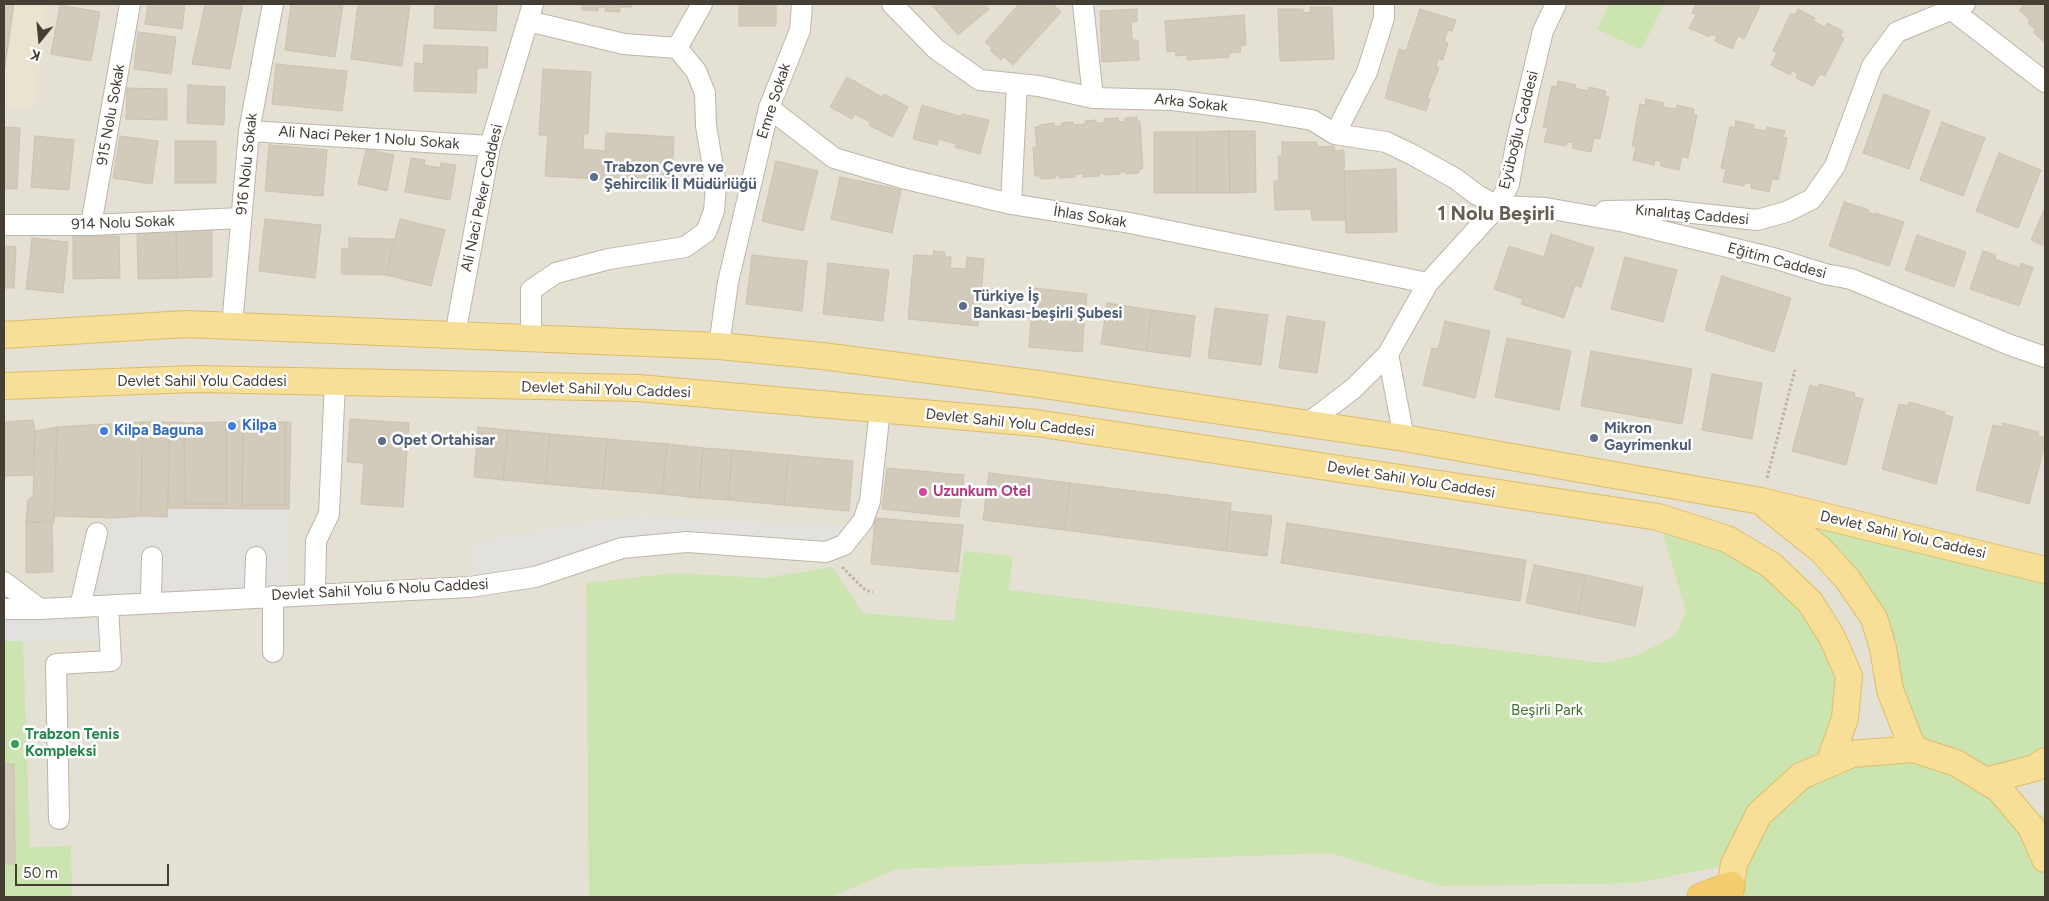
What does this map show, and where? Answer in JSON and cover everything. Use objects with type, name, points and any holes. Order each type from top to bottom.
[{"type":"highway","points":[[1701,897],[1730,891]]},
{"type":"main road","name":"Devlet Sahil Yolu Caddesi","points":[[4,336],[186,324],[719,346],[822,356],[1038,384],[1404,438],[1761,501],[2044,565]]},
{"type":"main road","name":"Devlet Sahil Yolu Caddesi","points":[[4,386],[195,380],[638,388],[1036,423],[1658,517],[1727,539],[1771,565],[1810,602],[1832,637],[1849,676],[1845,718],[1829,764]]},
{"type":"main road","name":"Devlet Sahil Yolu Caddesi","points":[[1761,501],[1822,550],[1848,580],[1874,618],[1890,690],[1913,749]]},
{"type":"main road","points":[[1730,891],[1734,864],[1760,814],[1801,776],[1852,754],[1913,749],[1956,763],[1998,789],[2038,819],[2045,859]]},
{"type":"main road","points":[[1985,781],[2034,768],[2045,761]]},
{"type":"street","name":"915 Nolu Sokak","points":[[91,225],[130,4]]},
{"type":"street","name":"916 Nolu Sokak","points":[[232,326],[249,131],[273,4]]},
{"type":"street","points":[[677,48],[702,4]]},
{"type":"street","name":"Emre Sokak","points":[[719,346],[728,282],[769,108],[800,30],[802,4]]},
{"type":"street","name":"Arka Sokak","points":[[892,4],[936,49],[980,80],[1039,86],[1093,98],[1174,100],[1312,120],[1335,134],[1386,142],[1456,179],[1477,195],[1498,206]]},
{"type":"street","points":[[1083,4],[1093,98]]},
{"type":"street","name":"Eyüboğlu Caddesi","points":[[1307,424],[1354,388],[1388,354],[1428,284],[1498,206],[1510,184],[1516,144],[1543,31],[1556,4]]},
{"type":"street","points":[[1958,7],[2045,82]]},
{"type":"street","name":"Kınalıtaş Caddesi","points":[[1576,213],[1624,209],[1666,210],[1757,220],[1786,212],[1812,199],[1835,166],[1872,66],[1897,32],[1958,7]]},
{"type":"street","points":[[1335,134],[1367,72],[1387,8]]},
{"type":"street","points":[[531,339],[531,290],[556,273],[609,259],[685,247],[706,232],[714,211],[716,185],[706,126],[705,93],[696,71],[677,48],[624,44],[534,17]]},
{"type":"street","name":"Ali Naci Peker Caddesi","points":[[455,336],[490,146],[534,17]]},
{"type":"street","points":[[1011,204],[1017,84]]},
{"type":"street","name":"İhlas Sokak","points":[[769,108],[834,158],[902,178],[1011,204],[1130,223],[1428,284]]},
{"type":"street","name":"Ali Naci Peker 1 Nolu Sokak","points":[[249,131],[490,146]]},
{"type":"street","name":"Eğitim Caddesi","points":[[1498,206],[1546,208],[1625,222],[1778,259],[1825,274],[1851,279],[2045,357]]},
{"type":"street","name":"914 Nolu Sokak","points":[[4,224],[91,225],[242,218]]},
{"type":"street","points":[[1388,354],[1404,438]]},
{"type":"street","points":[[315,594],[316,541],[329,514],[335,382]]},
{"type":"street","points":[[830,550],[844,545],[863,521],[870,501],[880,409]]},
{"type":"street","points":[[80,607],[98,533]]},
{"type":"street","name":"Devlet Sahil Yolu 6 Nolu Caddesi","points":[[4,609],[108,606],[470,587],[535,577],[622,548],[687,542],[826,552],[830,550]]},
{"type":"street","points":[[151,594],[152,557]]},
{"type":"street","points":[[255,588],[256,557]]},
{"type":"street","points":[[4,582],[40,609]]},
{"type":"street","points":[[273,596],[273,652]]},
{"type":"street","points":[[59,818],[56,664],[111,661],[108,606]]},
{"type":"path","points":[[1761,501],[1795,370]]},
{"type":"path","points":[[830,550],[846,572],[865,590],[873,592]]},
{"type":"shaded area","points":[[4,4],[2045,4],[2045,897],[4,897]]},
{"type":"shaded area","points":[[4,4],[47,4],[34,106],[4,106]]},
{"type":"shaded area","points":[[168,508],[289,509],[287,586],[95,596],[114,518],[167,517]]},
{"type":"shaded area","points":[[643,514],[696,520],[843,526],[837,537],[825,541],[691,533],[583,551],[521,568],[471,576],[473,543]]},
{"type":"shaded area","points":[[4,620],[98,620],[100,641],[4,641]]},
{"type":"green space","points":[[1609,4],[1664,4],[1641,50],[1597,29]]},
{"type":"green space","name":"Beşirli Park","points":[[1817,510],[2045,570],[2045,761],[1986,781],[2031,826],[2045,811],[2045,897],[1729,897],[1733,864],[1636,883],[1441,886],[1329,853],[897,869],[831,897],[589,897],[586,583],[675,573],[764,578],[832,567],[863,613],[954,621],[964,551],[1013,556],[1009,590],[1602,663],[1636,656],[1676,635],[1686,612],[1658,517],[1771,565],[1849,676],[1834,751],[1913,749],[1883,648],[1793,527]]},
{"type":"green space","name":"Trabzon Tenis Kompleksi","points":[[4,641],[23,641],[30,847],[71,846],[72,897],[4,897]]},
{"type":"building","points":[[4,4],[14,4],[4,73]]},
{"type":"building","points":[[148,4],[185,4],[182,29],[145,24]]},
{"type":"building","points":[[205,4],[243,4],[230,69],[192,64]]},
{"type":"building","points":[[291,4],[343,4],[335,57],[285,50]]},
{"type":"building","points":[[358,4],[410,4],[402,66],[351,59]]},
{"type":"building","points":[[435,4],[497,4],[496,31],[434,28]]},
{"type":"building","points":[[571,4],[632,4],[632,7],[620,7],[620,12],[605,11],[606,7],[598,7],[598,11],[582,10],[582,5]]},
{"type":"building","points":[[739,4],[776,4],[776,26],[739,26]]},
{"type":"building","points":[[931,4],[985,4],[989,9],[958,35]]},
{"type":"building","points":[[1019,4],[1055,4],[1061,12],[1013,65],[1004,57],[1001,60],[990,50],[992,48],[985,42]]},
{"type":"building","points":[[1696,4],[1761,4],[1744,39],[1738,36],[1732,49],[1715,41],[1717,36],[1711,34],[1709,37],[1689,28],[1696,15],[1692,13]]},
{"type":"building","points":[[2024,4],[2045,4],[2045,43],[2033,32],[2036,30],[2028,23],[2030,20],[2019,10]]},
{"type":"building","points":[[60,5],[100,12],[91,61],[51,54]]},
{"type":"building","points":[[1310,7],[1332,7],[1334,59],[1280,61],[1278,9],[1303,9],[1303,13],[1311,12]]},
{"type":"building","points":[[1137,9],[1137,21],[1131,22],[1132,40],[1138,40],[1139,60],[1102,62],[1100,11]]},
{"type":"building","points":[[1420,9],[1456,20],[1452,31],[1448,30],[1444,42],[1448,43],[1443,60],[1438,59],[1436,66],[1439,68],[1427,98],[1430,99],[1426,111],[1385,98],[1399,49],[1406,51]]},
{"type":"building","points":[[1798,9],[1815,18],[1813,21],[1825,27],[1827,23],[1843,31],[1840,36],[1844,38],[1825,76],[1820,74],[1813,86],[1796,78],[1798,74],[1792,71],[1790,75],[1771,65],[1777,53],[1773,51],[1791,13],[1795,15]]},
{"type":"building","points":[[1244,15],[1246,45],[1240,46],[1241,52],[1229,53],[1229,57],[1187,60],[1187,55],[1176,56],[1175,51],[1167,52],[1165,21]]},
{"type":"building","points":[[138,32],[176,37],[171,74],[134,69]]},
{"type":"building","points":[[424,45],[488,47],[487,68],[477,68],[476,93],[414,91],[415,63],[423,64]]},
{"type":"building","points":[[276,64],[347,71],[342,111],[272,104]]},
{"type":"building","points":[[543,69],[591,72],[588,134],[584,134],[583,149],[605,151],[606,133],[674,137],[671,189],[630,187],[630,181],[545,176],[548,135],[539,135]]},
{"type":"building","points":[[847,77],[882,97],[884,94],[908,107],[892,137],[869,125],[870,122],[855,114],[852,119],[830,107]]},
{"type":"building","points":[[1558,81],[1576,85],[1575,88],[1588,91],[1589,87],[1606,91],[1605,97],[1609,97],[1600,139],[1594,138],[1591,152],[1572,148],[1573,143],[1567,142],[1566,146],[1544,142],[1548,128],[1543,127],[1552,86],[1557,87]]},
{"type":"building","points":[[188,85],[225,87],[224,125],[187,123]]},
{"type":"building","points":[[127,88],[167,89],[167,120],[126,119]]},
{"type":"building","points":[[1884,94],[1930,111],[1909,169],[1863,153]]},
{"type":"building","points":[[1646,99],[1664,103],[1663,107],[1676,109],[1677,105],[1694,109],[1693,115],[1697,115],[1688,158],[1682,156],[1679,170],[1661,166],[1661,162],[1655,160],[1654,165],[1633,160],[1636,146],[1632,146],[1640,104],[1645,105]]},
{"type":"building","points":[[922,105],[962,117],[962,114],[989,120],[980,154],[955,147],[956,144],[939,139],[937,145],[913,139]]},
{"type":"building","points":[[1137,117],[1137,121],[1140,121],[1143,169],[1139,169],[1139,173],[1126,174],[1126,172],[1120,172],[1120,174],[1104,175],[1104,173],[1099,173],[1099,176],[1083,177],[1083,174],[1075,174],[1075,177],[1059,178],[1059,175],[1055,176],[1055,178],[1040,179],[1040,176],[1035,176],[1033,147],[1037,147],[1035,127],[1054,123],[1054,126],[1062,126],[1061,123],[1073,122],[1073,125],[1085,124],[1085,121],[1096,120],[1096,123],[1104,123],[1104,119],[1118,118],[1118,122],[1125,121],[1125,118]]},
{"type":"building","points":[[1736,121],[1754,125],[1753,129],[1766,131],[1767,127],[1785,131],[1783,137],[1787,138],[1778,180],[1772,179],[1769,192],[1751,188],[1751,184],[1745,182],[1744,186],[1723,182],[1726,169],[1721,168],[1730,127],[1735,128]]},
{"type":"building","points":[[1942,122],[1985,138],[1963,196],[1920,180]]},
{"type":"building","points":[[4,127],[20,128],[17,189],[4,188]]},
{"type":"building","points":[[1229,131],[1255,131],[1256,192],[1230,193]]},
{"type":"building","points":[[1229,131],[1230,193],[1197,193],[1197,132]]},
{"type":"building","points":[[1154,132],[1197,132],[1197,193],[1154,193]]},
{"type":"building","points":[[35,136],[74,140],[69,190],[31,187]]},
{"type":"building","points":[[120,136],[158,141],[152,184],[113,178]]},
{"type":"building","points":[[175,141],[216,141],[216,183],[175,183]]},
{"type":"building","points":[[1282,142],[1317,142],[1317,147],[1334,146],[1335,151],[1344,150],[1345,220],[1312,220],[1311,209],[1275,210],[1274,181],[1279,181],[1278,156],[1282,156]]},
{"type":"building","points":[[269,145],[327,150],[323,196],[265,191]]},
{"type":"building","points":[[366,149],[394,155],[387,191],[358,184]]},
{"type":"building","points":[[1999,153],[2041,170],[2018,228],[1976,211]]},
{"type":"building","points":[[411,158],[425,160],[424,165],[440,168],[441,163],[456,165],[450,200],[405,192]]},
{"type":"building","points":[[776,161],[818,171],[803,231],[762,221]]},
{"type":"building","points":[[1396,169],[1397,232],[1346,233],[1344,171]]},
{"type":"building","points":[[840,177],[901,190],[892,233],[831,219]]},
{"type":"building","points":[[1844,202],[1869,210],[1868,212],[1875,215],[1875,213],[1904,222],[1889,266],[1829,246]]},
{"type":"building","points":[[2045,210],[2045,246],[2031,240]]},
{"type":"building","points":[[265,219],[321,225],[315,278],[259,271]]},
{"type":"building","points":[[400,219],[445,230],[431,286],[386,275]]},
{"type":"building","points":[[212,230],[212,277],[177,278],[176,231]]},
{"type":"building","points":[[176,231],[177,278],[138,279],[137,232]]},
{"type":"building","points":[[1551,234],[1594,248],[1581,287],[1575,285],[1564,318],[1521,304],[1523,299],[1494,289],[1509,246],[1544,257]]},
{"type":"building","points":[[1917,235],[1966,252],[1954,287],[1905,270]]},
{"type":"building","points":[[73,236],[119,236],[120,278],[73,279]]},
{"type":"building","points":[[32,238],[68,242],[63,293],[26,289]]},
{"type":"building","points":[[349,238],[395,239],[386,275],[341,274],[342,248],[349,249]]},
{"type":"building","points":[[4,246],[16,247],[14,288],[4,288]]},
{"type":"building","points":[[934,251],[945,252],[945,257],[951,257],[950,268],[966,269],[967,257],[984,259],[978,326],[908,319],[914,255],[933,256]]},
{"type":"building","points":[[1983,251],[1996,255],[1995,259],[2020,268],[2021,263],[2033,268],[2019,306],[1970,289]]},
{"type":"building","points":[[752,255],[807,261],[802,311],[746,304]]},
{"type":"building","points":[[1625,257],[1677,270],[1663,322],[1611,309]]},
{"type":"building","points":[[828,263],[889,270],[883,321],[823,314]]},
{"type":"building","points":[[1722,276],[1791,298],[1774,352],[1705,330]]},
{"type":"building","points":[[1035,288],[1087,294],[1085,314],[1032,309]]},
{"type":"building","points":[[1107,303],[1152,310],[1146,351],[1101,344]]},
{"type":"building","points":[[1215,308],[1268,315],[1261,365],[1208,358]]},
{"type":"building","points":[[1032,309],[1085,314],[1082,352],[1029,347]]},
{"type":"building","points":[[1152,310],[1195,316],[1190,357],[1146,351]]},
{"type":"building","points":[[1287,316],[1325,322],[1317,373],[1279,368]]},
{"type":"building","points":[[1445,321],[1490,331],[1475,398],[1423,385],[1432,348],[1438,349]]},
{"type":"building","points":[[1507,338],[1571,351],[1559,410],[1495,397]]},
{"type":"building","points":[[1591,351],[1692,369],[1682,424],[1581,406]]},
{"type":"building","points":[[1712,374],[1762,383],[1752,439],[1702,430]]},
{"type":"building","points":[[1819,384],[1855,393],[1854,397],[1863,399],[1846,465],[1792,451],[1810,385],[1818,388]]},
{"type":"building","points":[[1909,402],[1945,412],[1944,415],[1953,417],[1936,484],[1882,469],[1899,404],[1908,406]]},
{"type":"building","points":[[350,419],[409,423],[403,507],[361,504],[364,463],[347,462]]},
{"type":"building","points":[[33,420],[35,431],[32,475],[4,476],[4,422]]},
{"type":"building","points":[[243,421],[285,422],[285,505],[242,505]]},
{"type":"building","points":[[243,421],[242,505],[285,505],[285,422],[291,422],[289,509],[168,508],[170,422],[184,423],[185,504],[226,504],[226,422]]},
{"type":"building","points":[[143,422],[141,516],[114,518],[54,516],[57,427]]},
{"type":"building","points":[[143,422],[170,422],[167,517],[141,516]]},
{"type":"building","points":[[226,422],[226,504],[185,504],[184,423]]},
{"type":"building","points":[[2003,423],[2039,432],[2038,436],[2045,438],[2045,445],[2029,504],[1976,490],[1993,425],[2002,427]]},
{"type":"building","points":[[57,427],[54,523],[26,522],[28,500],[33,496],[35,431]]},
{"type":"building","points":[[478,427],[508,430],[503,480],[474,477]]},
{"type":"building","points":[[508,430],[550,434],[545,484],[503,480]]},
{"type":"building","points":[[550,434],[607,439],[603,489],[545,484]]},
{"type":"building","points":[[607,439],[667,444],[662,494],[603,489]]},
{"type":"building","points":[[667,444],[703,448],[699,498],[662,494]]},
{"type":"building","points":[[703,448],[732,450],[728,500],[699,498]]},
{"type":"building","points":[[732,450],[788,455],[784,505],[728,500]]},
{"type":"building","points":[[788,455],[853,461],[849,511],[784,505]]},
{"type":"building","name":"Uzunkum Otel","points":[[887,468],[964,475],[959,517],[882,509]]},
{"type":"building","points":[[989,473],[1070,483],[1064,530],[983,520]]},
{"type":"building","points":[[1070,483],[1231,503],[1226,551],[1064,530]]},
{"type":"building","points":[[1230,511],[1272,516],[1267,556],[1226,551]]},
{"type":"building","points":[[875,518],[963,525],[958,572],[871,564]]},
{"type":"building","points":[[52,521],[53,572],[26,573],[26,522]]},
{"type":"building","points":[[1287,523],[1526,560],[1520,601],[1281,563]]},
{"type":"building","points":[[1534,565],[1586,575],[1578,614],[1526,603]]},
{"type":"building","points":[[1586,575],[1643,588],[1635,626],[1578,614]]},
{"type":"building","points":[[4,764],[14,764],[15,864],[4,864]]},
{"type":"place","name":"Trabzon Çevre ve Şehircilik İl Müdürlüğü","points":[[594,177]]},
{"type":"place","name":"Türkiye İş Bankası-beşirli Şubesi","points":[[963,306]]},
{"type":"place","name":"Kilpa","points":[[232,426]]},
{"type":"place","name":"Kilpa Baguna","points":[[104,431]]},
{"type":"place","name":"Mikron Gayrimenkul","points":[[1594,438]]},
{"type":"place","name":"Opet Ortahisar","points":[[382,441]]},
{"type":"place","name":"Uzunkum Otel","points":[[923,492]]},
{"type":"place","name":"Trabzon Tenis Kompleksi","points":[[15,744]]},
{"type":"district","name":"1 Nolu Beşirli","points":[[1496,214]]}]
